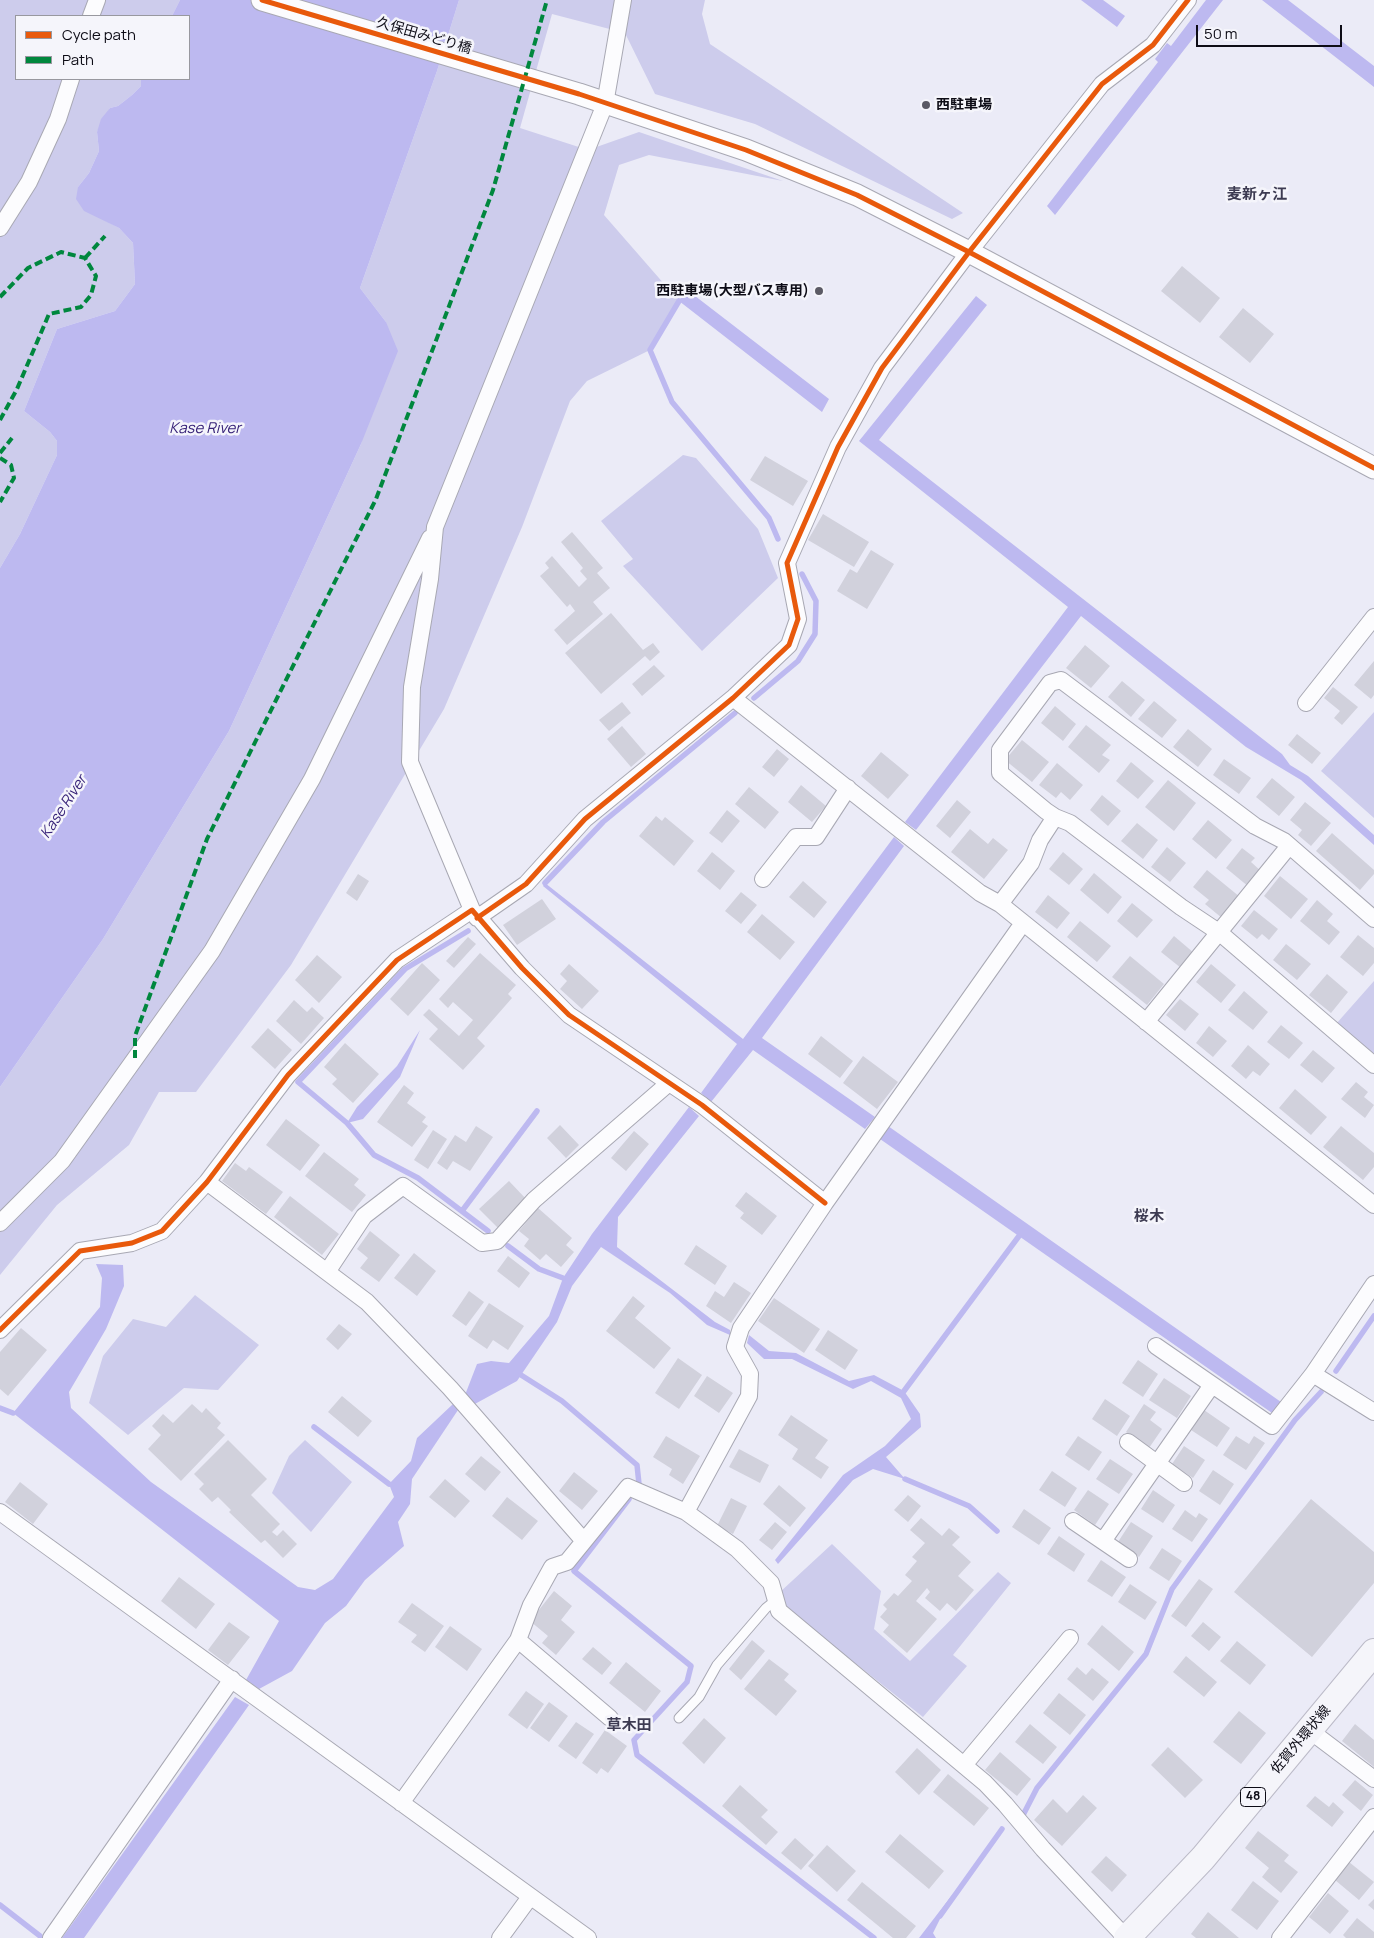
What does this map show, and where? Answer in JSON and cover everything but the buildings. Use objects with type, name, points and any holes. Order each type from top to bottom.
[{"type":"main road","name":"佐賀外環状線","points":[[1126,1938],[1203,1858],[1372,1657]]},
{"type":"street","points":[[92,15],[97,0]]},
{"type":"street","name":"久保田みどり橋","points":[[262,0],[579,94],[746,150],[857,195],[969,252],[1374,468]]},
{"type":"street","points":[[0,1223],[62,1161],[212,951],[312,779],[435,527],[605,104],[623,0]]},
{"type":"street","points":[[0,1330],[80,1251],[132,1243],[162,1231],[207,1182],[288,1075],[397,960],[526,884],[586,819],[733,698],[789,645],[798,619],[787,563],[838,446],[882,368],[969,252],[1102,84],[1153,45],[1188,0]]},
{"type":"street","points":[[0,228],[29,182],[58,119],[71,80]]},
{"type":"street","points":[[435,527],[430,579],[412,687],[410,762],[474,914],[522,968],[569,1014],[702,1105],[825,1203]]},
{"type":"street","points":[[1306,703],[1374,617]]},
{"type":"street","points":[[1374,920],[1284,841],[1255,826],[1061,680],[1050,683],[1000,750],[1000,773],[1055,817],[1070,823],[1181,908],[1220,932],[1374,1065]]},
{"type":"street","points":[[733,698],[980,893],[1000,904],[1024,923],[1374,1206]]},
{"type":"street","points":[[763,879],[796,837],[816,837],[848,788]]},
{"type":"street","points":[[1000,904],[1030,863],[1040,840],[1055,817]]},
{"type":"street","points":[[1146,1022],[1290,846]]},
{"type":"street","points":[[686,1512],[749,1396],[750,1374],[735,1347],[741,1328],[825,1203],[1024,923]]},
{"type":"street","points":[[327,1272],[364,1216],[403,1186],[482,1243],[497,1240],[534,1200],[669,1083]]},
{"type":"street","points":[[207,1182],[366,1302],[450,1388],[583,1540]]},
{"type":"street","points":[[1156,1346],[1272,1426],[1313,1374],[1374,1284]]},
{"type":"street","points":[[1313,1374],[1374,1412]]},
{"type":"street","points":[[1103,1541],[1212,1385]]},
{"type":"street","points":[[1128,1442],[1184,1482]]},
{"type":"street","points":[[401,1803],[518,1640],[531,1605],[552,1567],[567,1562],[628,1487],[686,1512],[737,1549],[771,1583],[779,1611],[964,1764],[1005,1804],[1043,1849],[1126,1938]]},
{"type":"street","points":[[0,1512],[588,1938]]},
{"type":"street","points":[[1073,1521],[1129,1559]]},
{"type":"street","points":[[964,1764],[1070,1638]]},
{"type":"street","points":[[518,1640],[610,1718]]},
{"type":"street","points":[[50,1938],[232,1679]]},
{"type":"street","points":[[1309,1730],[1374,1779]]},
{"type":"street","points":[[1280,1938],[1374,1817]]},
{"type":"street","points":[[500,1938],[530,1897]]},
{"type":"lane","points":[[680,1718],[699,1697],[717,1665],[766,1608],[776,1600]]},
{"type":"shaded area","points":[[0,0],[180,0],[172,15],[15,15],[15,80],[141,80],[141,86],[118,106],[110,108],[97,132],[99,151],[89,173],[78,187],[102,219],[119,228],[133,243],[135,284],[115,311],[57,329],[24,411],[50,432],[57,441],[57,455],[20,534],[0,568]]},
{"type":"shaded area","points":[[459,0],[705,0],[702,14],[710,44],[963,213],[952,219],[755,124],[655,94],[625,33],[552,14],[520,128],[588,150],[639,132],[783,181],[649,155],[619,165],[604,215],[679,301],[650,350],[587,381],[570,401],[522,527],[444,709],[291,965],[196,1092],[159,1092],[129,1145],[57,1205],[0,1275],[0,1087],[103,939],[229,731],[361,444],[386,322],[360,288],[437,71]]},
{"type":"shaded area","points":[[683,455],[696,458],[758,529],[778,578],[702,651],[623,566],[633,559],[601,521]]},
{"type":"shaded area","points":[[1374,712],[1374,818],[1321,771]]},
{"type":"shaded area","points":[[1374,981],[1374,1057],[1336,1024]]},
{"type":"shaded area","points":[[195,1295],[259,1345],[218,1390],[184,1388],[128,1435],[89,1403],[103,1356],[133,1319],[166,1327]]},
{"type":"shaded area","points":[[305,1440],[352,1482],[311,1532],[272,1493],[289,1456]]},
{"type":"shaded area","points":[[832,1544],[881,1591],[874,1629],[910,1661],[998,1572],[1011,1583],[953,1655],[967,1666],[923,1717],[782,1605],[779,1593]]},
{"type":"water","name":"Kase River","points":[[180,0],[459,0],[437,71],[360,288],[386,322],[398,351],[361,444],[229,731],[103,939],[0,1087],[0,568],[20,534],[57,455],[57,441],[50,432],[24,411],[57,329],[115,311],[135,284],[133,243],[119,228],[84,211],[76,199],[78,187],[89,173],[99,151],[97,132],[101,119],[110,108],[118,106],[132,95],[141,86],[141,80],[190,80],[190,15],[172,15]]},
{"type":"water","points":[[1081,0],[1103,0],[1125,16],[1117,27]]},
{"type":"water","points":[[1206,0],[1223,0],[1055,215],[1047,206],[1158,62],[1155,59],[1167,43],[1171,46]]},
{"type":"water","points":[[1262,0],[1288,0],[1374,66],[1374,87]]},
{"type":"water","points":[[686,289],[829,399],[822,412],[679,301]]},
{"type":"water","points":[[976,296],[987,305],[879,440],[1282,754],[1290,765],[1308,776],[1374,835],[1374,845],[1301,780],[1246,747],[1081,616],[916,830],[905,822],[1068,607],[859,441]]},
{"type":"water","points":[[894,837],[904,846],[762,1038],[875,1117],[865,1129],[753,1050],[711,1102],[701,1093],[737,1044],[543,886],[545,883],[743,1039]]},
{"type":"water","points":[[420,1030],[400,1077],[363,1119],[347,1123],[357,1107],[397,1066]]},
{"type":"water","points":[[689,1107],[699,1116],[618,1217],[617,1247],[715,1322],[730,1330],[730,1335],[707,1325],[670,1293],[601,1247],[572,1286],[557,1322],[517,1381],[473,1405],[465,1395],[477,1364],[491,1361],[509,1363],[549,1316],[563,1278],[592,1234]]},
{"type":"water","points":[[888,1126],[1281,1402],[1272,1413],[880,1139]]},
{"type":"water","points":[[96,1264],[123,1265],[124,1286],[106,1329],[69,1392],[71,1408],[151,1482],[298,1587],[315,1590],[333,1579],[394,1497],[389,1484],[411,1461],[417,1438],[453,1404],[458,1410],[412,1479],[410,1504],[398,1522],[404,1546],[365,1580],[346,1606],[325,1623],[292,1671],[259,1689],[246,1680],[279,1621],[13,1413],[100,1307],[102,1278]]},
{"type":"water","points":[[749,1335],[769,1351],[796,1353],[849,1381],[874,1375],[904,1391],[920,1414],[921,1427],[886,1457],[905,1479],[873,1469],[853,1480],[778,1564],[775,1560],[843,1475],[885,1446],[911,1419],[901,1398],[871,1381],[853,1389],[792,1359],[764,1359],[747,1343]]},
{"type":"water","points":[[235,1697],[249,1705],[84,1938],[62,1938]]},
{"type":"water","points":[[952,1895],[933,1933],[936,1938],[919,1938]]},
{"type":"waterway","points":[[679,301],[650,350],[672,402],[769,518],[778,539]]},
{"type":"waterway","points":[[754,698],[798,661],[815,634],[816,601],[802,574]]},
{"type":"waterway","points":[[545,883],[603,822],[735,713]]},
{"type":"waterway","points":[[468,931],[405,969],[298,1082],[347,1123],[374,1155],[418,1178],[488,1231]]},
{"type":"waterway","points":[[462,1211],[537,1111]]},
{"type":"waterway","points":[[904,1391],[1019,1236]]},
{"type":"waterway","points":[[508,1246],[539,1269],[563,1278]]},
{"type":"waterway","points":[[1336,1371],[1374,1316]]},
{"type":"waterway","points":[[521,1375],[562,1401],[637,1465],[639,1484]]},
{"type":"waterway","points":[[1021,1819],[1037,1788],[1146,1654],[1172,1589],[1295,1420],[1321,1392]]},
{"type":"waterway","points":[[0,1408],[13,1413]]},
{"type":"waterway","points":[[314,1427],[389,1484]]},
{"type":"waterway","points":[[905,1479],[969,1506],[997,1531]]},
{"type":"waterway","points":[[629,1499],[574,1571],[691,1666],[687,1682],[634,1740],[637,1755],[874,1938]]},
{"type":"waterway","points":[[940,1916],[1002,1829]]},
{"type":"waterway","points":[[0,1905],[40,1936]]},
{"type":"marked path","points":[[135,1058],[135,1036],[207,839],[376,499],[493,190],[547,0]]},
{"type":"marked path","points":[[85,258],[105,236]]},
{"type":"marked path","points":[[0,297],[28,268],[61,252],[85,258],[96,276],[91,295],[81,307],[49,314],[17,389],[0,420]]},
{"type":"marked path","points":[[0,453],[12,438]]},
{"type":"marked path","points":[[0,458],[11,465],[14,478],[0,502]]},
{"type":"cycle path","points":[[262,0],[579,94],[746,150],[857,195],[969,252],[1374,468]]},
{"type":"cycle path","points":[[477,918],[526,884],[585,819],[733,698],[789,645],[798,619],[787,563],[838,447],[882,368],[969,252],[1102,84],[1153,45],[1188,0]]},
{"type":"cycle path","points":[[0,1330],[80,1251],[132,1243],[162,1231],[207,1182],[288,1075],[397,960],[472,910],[522,968],[569,1015],[702,1105],[825,1203]]},
{"type":"place","name":"西駐車場","points":[[926,105]]},
{"type":"place","name":"西駐車場(大型バス専用)","points":[[819,291]]},
{"type":"district","name":"麦新ヶ江","points":[[1257,195]]},
{"type":"district","name":"桜木","points":[[1149,1217]]},
{"type":"district","name":"草木田","points":[[629,1726]]}]
